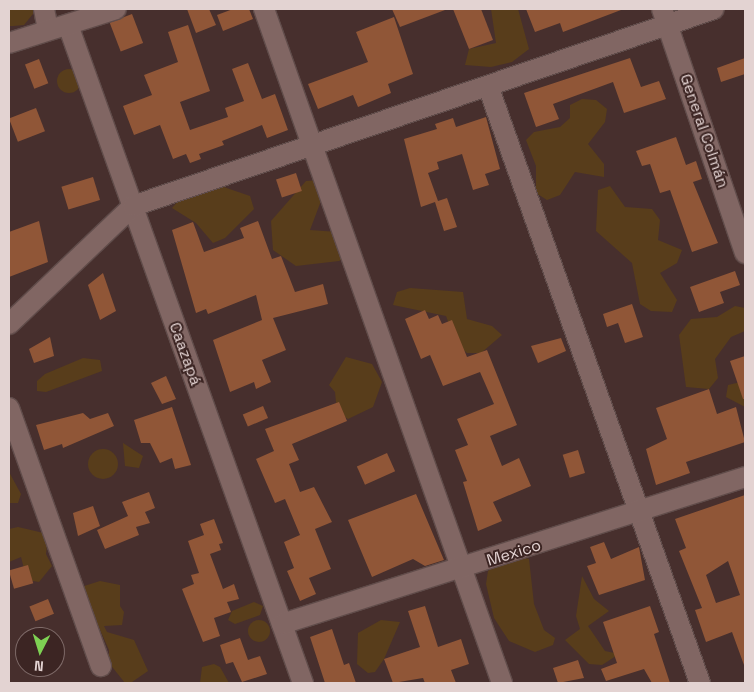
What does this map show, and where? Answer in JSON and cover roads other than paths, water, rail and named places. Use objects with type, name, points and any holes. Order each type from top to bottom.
[{"type":"street","points":[[44,9],[48,30]]},
{"type":"street","points":[[9,43],[116,9]]},
{"type":"street","points":[[264,9],[308,144],[464,569],[502,683]]},
{"type":"street","points":[[9,324],[133,206],[308,144],[488,86],[665,16],[714,9]]},
{"type":"street","name":"General Colmán","points":[[665,16],[745,253]]},
{"type":"street","name":"Caazapá","points":[[68,25],[303,683]]},
{"type":"street","points":[[488,86],[700,683]]},
{"type":"street","points":[[9,408],[101,666]]},
{"type":"street","name":"Mexico","points":[[282,624],[464,569],[640,513],[745,477]]}]
